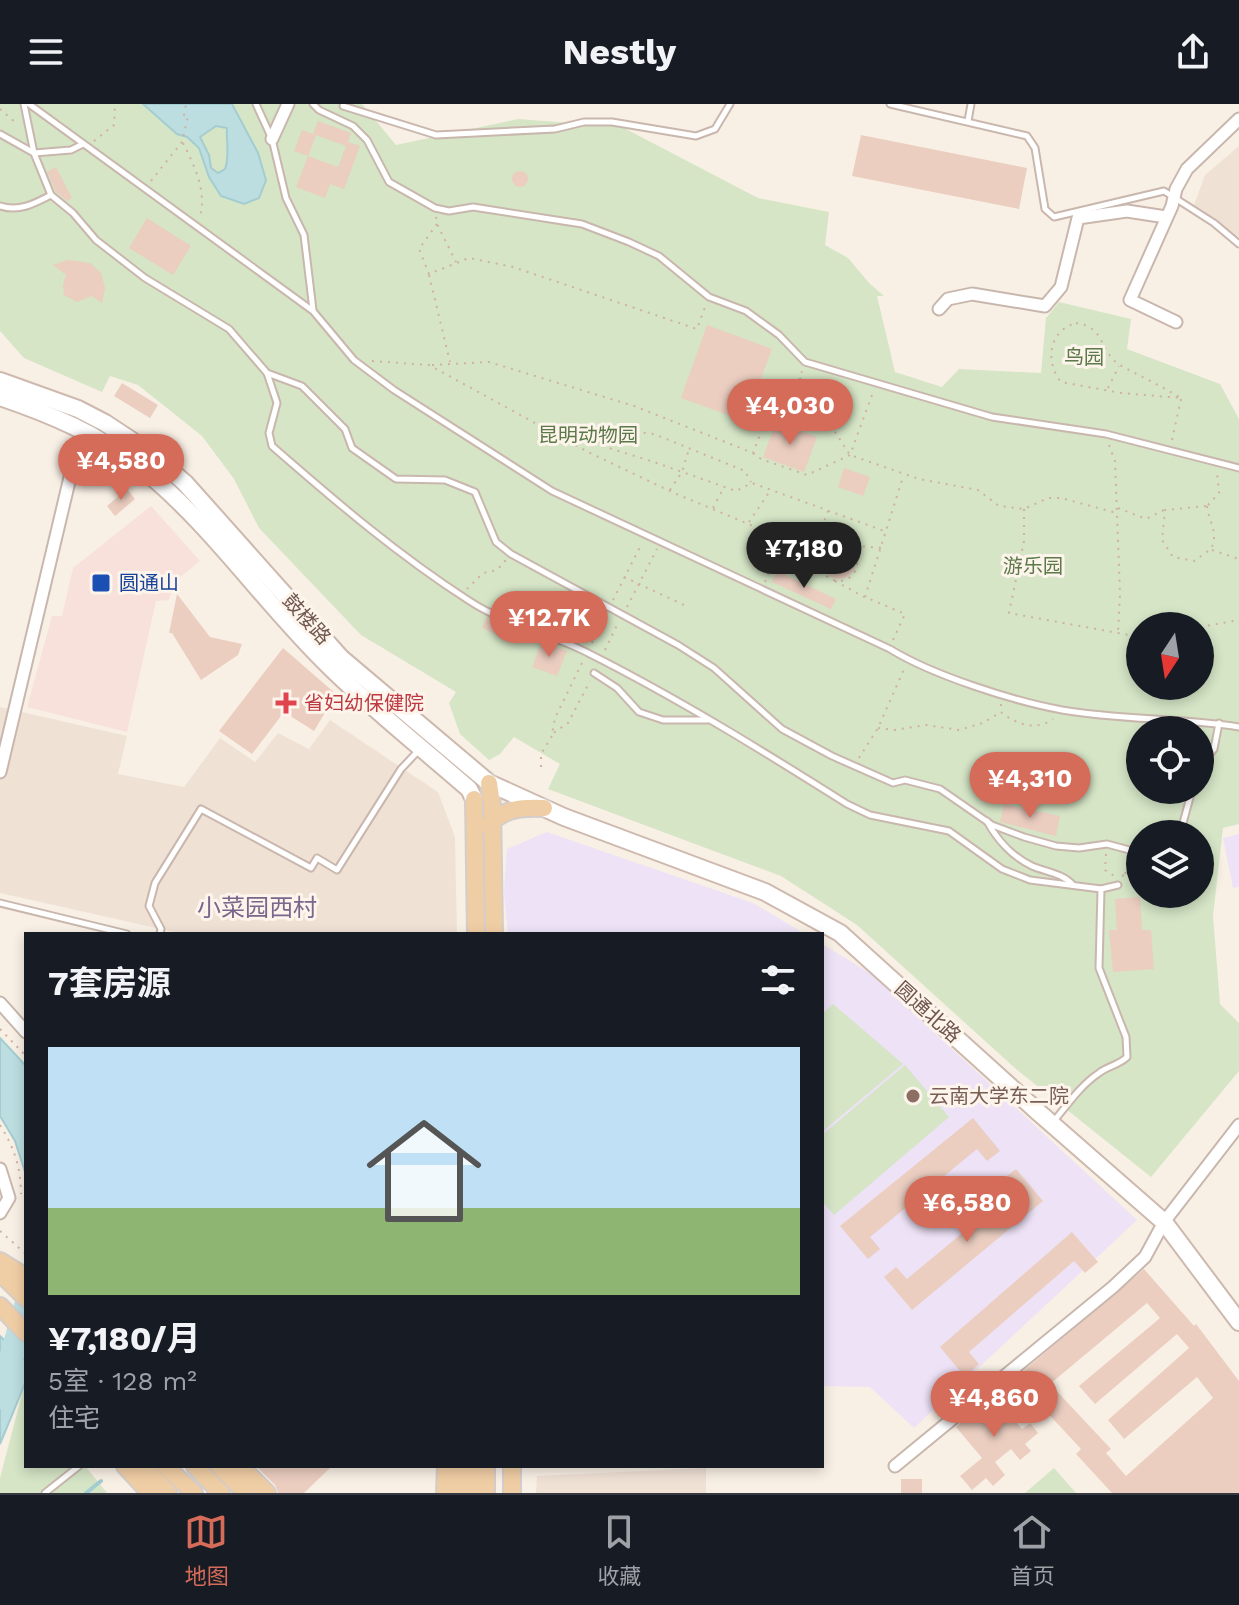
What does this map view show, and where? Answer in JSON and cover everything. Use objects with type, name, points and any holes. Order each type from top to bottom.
[{"type":"main road","name":"鼓楼路","points":[[0,381],[78,409],[149,452],[185,483],[341,658],[490,791]]},
{"type":"main road","name":"鼓楼路","points":[[0,397],[51,414],[85,431],[139,466],[174,498],[331,668],[471,794]]},
{"type":"main road","name":"圆通北路","points":[[471,794],[490,791],[544,808],[765,892],[840,933],[1164,1222],[1239,1322]]},
{"type":"main road","points":[[490,791],[494,932]]},
{"type":"main road","points":[[471,794],[476,848],[476,932]]},
{"type":"main road","points":[[476,848],[492,821],[516,808],[544,808]]},
{"type":"main road","points":[[2,1266],[24,1276]]},
{"type":"main road","points":[[2,1266],[24,1295]]},
{"type":"main road","points":[[0,1306],[24,1331]]},
{"type":"main road","points":[[127,1468],[150,1493]]},
{"type":"main road","points":[[145,1468],[168,1493]]},
{"type":"main road","points":[[167,1468],[194,1493]]},
{"type":"main road","points":[[197,1468],[221,1493]]},
{"type":"main road","points":[[221,1468],[246,1493]]},
{"type":"main road","points":[[242,1468],[267,1493]]},
{"type":"main road","points":[[445,1493],[446,1468]]},
{"type":"main road","points":[[459,1493],[460,1468]]},
{"type":"main road","points":[[475,1468],[475,1493]]},
{"type":"main road","points":[[486,1468],[486,1493]]},
{"type":"main road","points":[[497,1468],[497,1493]]},
{"type":"main road","points":[[512,1468],[512,1493]]},
{"type":"street","points":[[272,139],[288,104]]},
{"type":"street","points":[[1176,322],[1130,300],[1187,169],[1239,119]]},
{"type":"street","points":[[939,309],[948,299],[972,294],[1045,306],[1061,287],[1078,218],[1127,211],[1166,217]]},
{"type":"street","points":[[0,772],[68,484],[85,431]]},
{"type":"street","points":[[0,1003],[24,1030]]},
{"type":"street","points":[[895,1466],[1113,1287],[1145,1257],[1164,1222],[1239,1125]]},
{"type":"street","points":[[0,1169],[9,1198],[0,1213]]},
{"type":"lane","points":[[26,104],[34,153],[51,195],[73,213],[96,240],[145,278],[229,329],[267,373],[277,403],[269,433],[272,446],[385,542],[461,595],[506,620],[601,659],[870,815],[949,831],[1016,876],[1101,889],[1118,885]]},
{"type":"lane","points":[[26,104],[313,311],[354,360],[394,390],[552,491],[647,533],[908,660],[1001,694],[1063,710],[1239,727]]},
{"type":"lane","points":[[256,104],[272,139],[286,198],[304,235],[313,311]]},
{"type":"lane","points":[[313,104],[353,126],[367,140],[389,182],[435,208],[449,211],[473,207],[582,224],[659,256],[709,297],[746,311],[779,335],[805,362],[992,417],[1106,434],[1239,468]]},
{"type":"lane","points":[[343,106],[436,135],[555,129],[584,122],[612,122],[696,136],[715,129],[730,104]]},
{"type":"lane","points":[[890,104],[1027,136],[1035,148],[1045,209],[1054,217],[1164,191],[1239,244]]},
{"type":"lane","points":[[968,121],[971,104]]},
{"type":"lane","points":[[0,134],[34,153],[71,150],[83,144]]},
{"type":"lane","points":[[0,206],[32,205],[51,195]]},
{"type":"lane","points":[[267,373],[302,386],[345,429],[352,448],[396,479],[445,480],[475,492],[496,542],[511,554],[624,613],[714,668],[782,729],[893,783],[905,780],[940,789],[986,821],[1024,837],[1056,846],[1079,848],[1107,844],[1126,848]]},
{"type":"lane","points":[[594,673],[617,688],[639,712],[663,720],[710,720]]},
{"type":"lane","points":[[1214,749],[1219,723]]},
{"type":"lane","points":[[160,932],[149,906],[155,883],[201,809],[311,868],[317,858],[337,870],[401,769],[421,747]]},
{"type":"lane","points":[[986,821],[1015,855],[1031,865],[1064,877],[1073,886]]},
{"type":"lane","points":[[1051,1124],[1099,1072],[1127,1057],[1126,1037],[1099,968],[1101,889]]},
{"type":"lane","points":[[0,903],[119,932]]},
{"type":"lane","points":[[45,1493],[76,1468]]},
{"type":"path","points":[[83,144],[98,139],[114,125],[115,104]]},
{"type":"path","points":[[145,188],[182,142],[188,116],[184,115],[186,105],[183,104]]},
{"type":"path","points":[[0,109],[24,130],[30,131]]},
{"type":"path","points":[[182,142],[195,167],[204,203],[198,226]]},
{"type":"path","points":[[435,208],[437,224],[457,263]]},
{"type":"path","points":[[437,224],[419,249],[429,274],[451,362]]},
{"type":"path","points":[[429,274],[469,258],[513,267],[697,329],[709,297]]},
{"type":"path","points":[[1076,323],[1084,324],[1096,331],[1110,355],[1120,364],[1181,398],[1107,391],[1061,382],[1051,366],[1052,344],[1064,328],[1076,323]]},
{"type":"path","points":[[354,360],[429,365],[489,362],[634,406],[807,475],[850,455],[876,383]]},
{"type":"path","points":[[753,453],[767,416],[800,378],[805,362]]},
{"type":"path","points":[[1107,391],[1120,364]]},
{"type":"path","points":[[429,365],[538,426],[670,491],[823,555]]},
{"type":"path","points":[[800,378],[850,455],[904,475],[978,490],[999,506],[1024,509],[1048,498],[1061,498],[1117,513]]},
{"type":"path","points":[[1170,451],[1181,398]]},
{"type":"path","points":[[538,426],[598,443],[736,491],[752,483]]},
{"type":"path","points":[[598,443],[630,431],[654,434],[745,471],[752,483],[887,532]]},
{"type":"path","points":[[1106,434],[1115,461],[1120,594],[1118,634]]},
{"type":"path","points":[[670,491],[682,472],[690,447]]},
{"type":"path","points":[[1117,508],[1146,519],[1165,510],[1207,506],[1219,493],[1216,463]]},
{"type":"path","points":[[865,597],[904,475]]},
{"type":"path","points":[[712,509],[724,487]]},
{"type":"path","points":[[748,524],[770,490]]},
{"type":"path","points":[[1165,510],[1162,540],[1173,557],[1194,561],[1211,549],[1215,536],[1207,506]]},
{"type":"path","points":[[1024,509],[1024,541],[1009,613],[1126,635]]},
{"type":"path","points":[[812,551],[828,511]]},
{"type":"path","points":[[541,767],[541,754],[552,734],[555,718],[647,533]]},
{"type":"path","points":[[763,589],[783,539]]},
{"type":"path","points":[[601,659],[662,541]]},
{"type":"path","points":[[831,579],[847,579],[857,566],[852,550],[842,545]]},
{"type":"path","points":[[881,548],[831,547],[823,555],[823,571],[831,579],[865,597],[905,614],[890,649]]},
{"type":"path","points":[[1211,549],[1239,559]]},
{"type":"path","points":[[461,595],[483,573],[497,570],[511,554]]},
{"type":"path","points":[[624,577],[684,605]]},
{"type":"path","points":[[1214,624],[1239,620]]},
{"type":"path","points":[[854,766],[878,728],[908,660]]},
{"type":"path","points":[[552,734],[568,723],[594,673]]},
{"type":"path","points":[[1001,694],[1001,712]]},
{"type":"path","points":[[1001,712],[1027,725],[1042,725],[1063,710]]},
{"type":"path","points":[[878,728],[894,730],[926,725],[959,730],[983,723],[1001,712]]},
{"type":"path","points":[[1107,844],[1105,870],[1118,878],[1126,871]]},
{"type":"path","points":[[0,1029],[24,1054]]},
{"type":"path","points":[[0,1231],[24,1252]]},
{"type":"shaded area","points":[[1239,146],[1239,237],[1193,208],[1205,175]]},
{"type":"shaded area","points":[[151,506],[200,561],[174,582],[169,600],[156,601],[127,732],[27,707],[52,616],[62,616],[73,568]]},
{"type":"shaded area","points":[[0,707],[127,736],[118,774],[184,787],[220,738],[255,762],[278,733],[309,749],[330,720],[438,792],[455,837],[457,932],[174,932],[0,893]]},
{"type":"shaded area","points":[[547,832],[753,903],[802,932],[508,932],[504,891],[507,849]]},
{"type":"shaded area","points":[[1239,834],[1239,887],[1233,888],[1223,838]]},
{"type":"shaded area","name":"云南大学东二院","points":[[824,945],[870,973],[1137,1220],[914,1428],[870,1387],[824,1386]]},
{"type":"shaded area","points":[[706,1468],[706,1493],[536,1493],[537,1476]]},
{"type":"green space","name":"昆明动物园","points":[[0,104],[362,104],[396,145],[518,119],[622,127],[758,198],[829,212],[825,245],[848,258],[884,296],[877,296],[895,372],[942,387],[959,369],[1041,373],[1046,318],[1059,302],[1131,319],[1127,349],[1220,384],[1239,419],[1239,824],[1223,828],[1214,907],[1214,820],[1126,820],[1126,908],[1214,908],[1220,1004],[1239,1023],[1239,1071],[1151,1177],[1016,1069],[857,925],[781,876],[548,789],[560,764],[514,737],[500,754],[489,760],[460,734],[449,703],[456,692],[361,635],[259,528],[234,479],[202,436],[138,385],[110,376],[102,392],[24,358],[0,331]]},
{"type":"green space","points":[[833,1004],[903,1064],[824,1130],[824,1012]]},
{"type":"green space","points":[[905,1065],[949,1117],[834,1215],[824,1203],[824,1133]]},
{"type":"green space","points":[[23,1390],[24,1468],[87,1468],[107,1493],[0,1493],[0,1478]]},
{"type":"green space","points":[[1054,1468],[1076,1493],[1025,1493]]},
{"type":"water","points":[[143,104],[232,104],[258,153],[266,180],[259,198],[244,204],[221,196],[209,177],[199,148],[187,137],[177,134]],"holes":[[[216,126],[227,128],[228,154],[225,169],[218,173],[211,168],[209,155],[200,137]]]},
{"type":"water","points":[[0,1038],[24,1064],[24,1169],[15,1141],[0,1116]]},
{"type":"water","points":[[0,1336],[24,1359],[24,1386],[0,1444]]},
{"type":"building","points":[[318,121],[351,133],[348,142],[360,146],[344,189],[330,184],[325,198],[296,187],[308,156],[338,167],[346,146],[313,134]]},
{"type":"building","points":[[302,130],[316,135],[308,156],[294,151]]},
{"type":"building","points":[[861,135],[1027,168],[1019,209],[852,176]]},
{"type":"building","points":[[56,167],[72,198],[67,201],[56,192],[47,172]]},
{"type":"building","points":[[517,171],[523,171],[528,179],[526,185],[517,187],[512,182],[512,176]]},
{"type":"building","points":[[147,218],[191,246],[173,275],[129,248]]},
{"type":"building","points":[[68,260],[90,263],[101,273],[105,288],[102,303],[92,296],[77,302],[64,295],[66,275],[53,265]]},
{"type":"building","points":[[707,325],[772,349],[745,421],[681,398]]},
{"type":"building","points":[[122,383],[158,405],[150,418],[114,396]]},
{"type":"building","points":[[776,422],[817,437],[804,472],[763,457]]},
{"type":"building","points":[[844,468],[870,477],[863,496],[838,487]]},
{"type":"building","points":[[127,489],[135,499],[115,516],[107,506]]},
{"type":"building","points":[[839,547],[850,552],[855,563],[850,574],[839,579],[828,574],[823,563],[828,552]]},
{"type":"building","points":[[777,571],[836,599],[831,609],[772,582]]},
{"type":"building","points":[[177,594],[210,637],[242,644],[238,655],[201,680],[172,633],[169,633]]},
{"type":"building","points":[[487,617],[507,626],[501,637],[482,628]]},
{"type":"building","points":[[542,641],[567,651],[557,676],[532,667]]},
{"type":"building","name":"省妇幼保健院","points":[[283,648],[336,694],[314,731],[284,712],[252,754],[219,731]]},
{"type":"building","points":[[1004,804],[1060,816],[1056,836],[1000,822]]},
{"type":"building","points":[[1126,898],[1126,908],[1141,908],[1142,930],[1151,930],[1154,969],[1113,972],[1109,930],[1117,930],[1115,899]]},
{"type":"building","points":[[973,1118],[1000,1151],[987,1161],[977,1149],[870,1237],[880,1249],[868,1259],[840,1226]]},
{"type":"building","points":[[1016,1169],[1043,1201],[912,1310],[884,1277],[896,1267],[907,1279],[1013,1191],[1003,1179]]},
{"type":"building","points":[[1072,1232],[1098,1262],[1085,1273],[1074,1261],[969,1352],[979,1364],[965,1377],[940,1347]]},
{"type":"building","points":[[1144,1269],[1194,1326],[1196,1324],[1239,1381],[1239,1493],[1112,1493],[1076,1454],[1081,1449],[1015,1378]],"holes":[[[1147,1303],[1160,1318],[1079,1386],[1095,1404],[1177,1334],[1189,1348],[1108,1420],[1124,1439],[1197,1377],[1213,1398],[1126,1476],[1106,1453],[1111,1449],[1050,1384]]]},
{"type":"building","points":[[1001,1390],[1013,1404],[1006,1410],[1022,1429],[1030,1423],[1038,1433],[1025,1444],[1031,1451],[1020,1460],[1011,1449],[995,1462],[1005,1475],[993,1486],[986,1478],[972,1490],[960,1476],[982,1458],[956,1427]]},
{"type":"building","points":[[258,1468],[330,1468],[304,1493],[278,1493],[275,1485]]},
{"type":"building","points":[[901,1479],[922,1479],[922,1493],[901,1493]]},
{"type":"waterway","points":[[0,1397],[24,1313]]},
{"type":"waterway","points":[[86,1493],[101,1481]]},
{"type":"place","name":"圆通山","points":[[101,583]]},
{"type":"place","name":"省妇幼保健院","points":[[286,703]]},
{"type":"place","name":"云南大学东二院","points":[[913,1096]]},
{"type":"district","name":"小菜园西村","points":[[257,908]]},
{"type":"park label","name":"鸟园","points":[[1084,357]]},
{"type":"park label","name":"游乐园","points":[[1033,566]]}]
